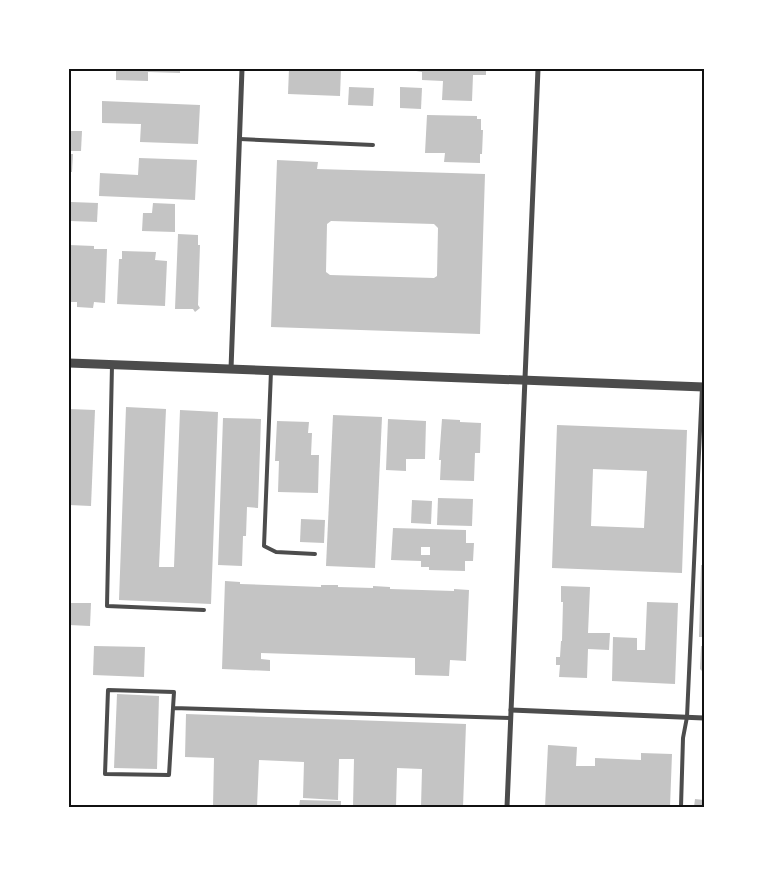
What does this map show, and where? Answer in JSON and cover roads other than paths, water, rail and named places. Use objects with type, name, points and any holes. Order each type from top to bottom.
[{"type":"street","points":[[230,370],[242,69]]},
{"type":"street","points":[[507,807],[538,69]]},
{"type":"street","points":[[69,364],[703,387]]},
{"type":"street","points":[[511,710],[704,718]]},
{"type":"lane","points":[[240,139],[373,145]]},
{"type":"lane","points":[[112,365],[107,606],[204,610]]},
{"type":"lane","points":[[271,371],[264,546],[276,552],[315,554]]},
{"type":"lane","points":[[681,807],[683,738],[688,717],[703,387]]},
{"type":"lane","points":[[108,690],[174,692],[173,708],[169,776],[105,774],[108,690]]},
{"type":"lane","points":[[173,708],[511,718]]}]
